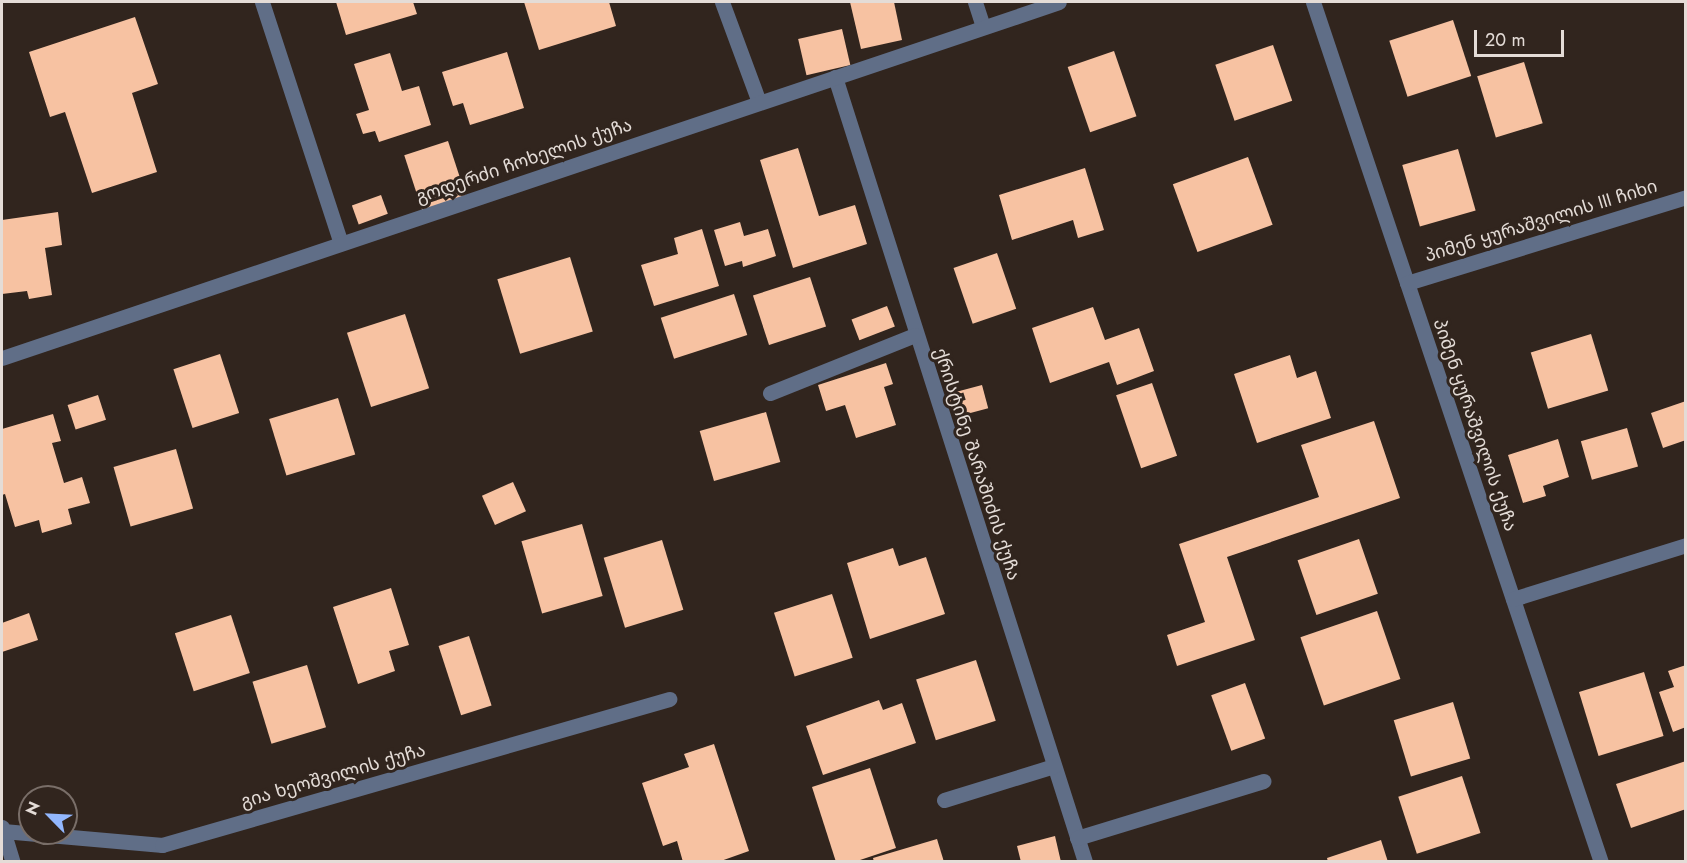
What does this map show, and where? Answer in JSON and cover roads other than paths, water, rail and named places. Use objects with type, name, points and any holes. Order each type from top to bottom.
[{"type":"street","points":[[262,2],[341,243]]},
{"type":"street","points":[[722,2],[759,102]]},
{"type":"street","points":[[975,2],[983,27]]},
{"type":"street","name":"გოდერძი ჩოხელის ქუჩა","points":[[2,358],[1059,2]]},
{"type":"street","name":"პიმენ ყურაშვილის ქუჩა","points":[[1313,2],[1601,861]]},
{"type":"street","name":"ქრისტინე შარაშიძის ქუჩა","points":[[835,77],[915,335],[1085,861]]},
{"type":"street","name":"პიმენ ყურაშვილის III ჩიხი","points":[[1407,283],[1686,198]]},
{"type":"street","points":[[770,393],[915,335]]},
{"type":"street","points":[[1513,599],[1686,545]]},
{"type":"street","name":"გია ხეოშვილის ქუჩა","points":[[2,829],[162,845],[669,699]]},
{"type":"street","points":[[944,800],[1054,766]]},
{"type":"street","points":[[1077,838],[1263,781]]},
{"type":"street","points":[[2,829],[13,861]]}]
